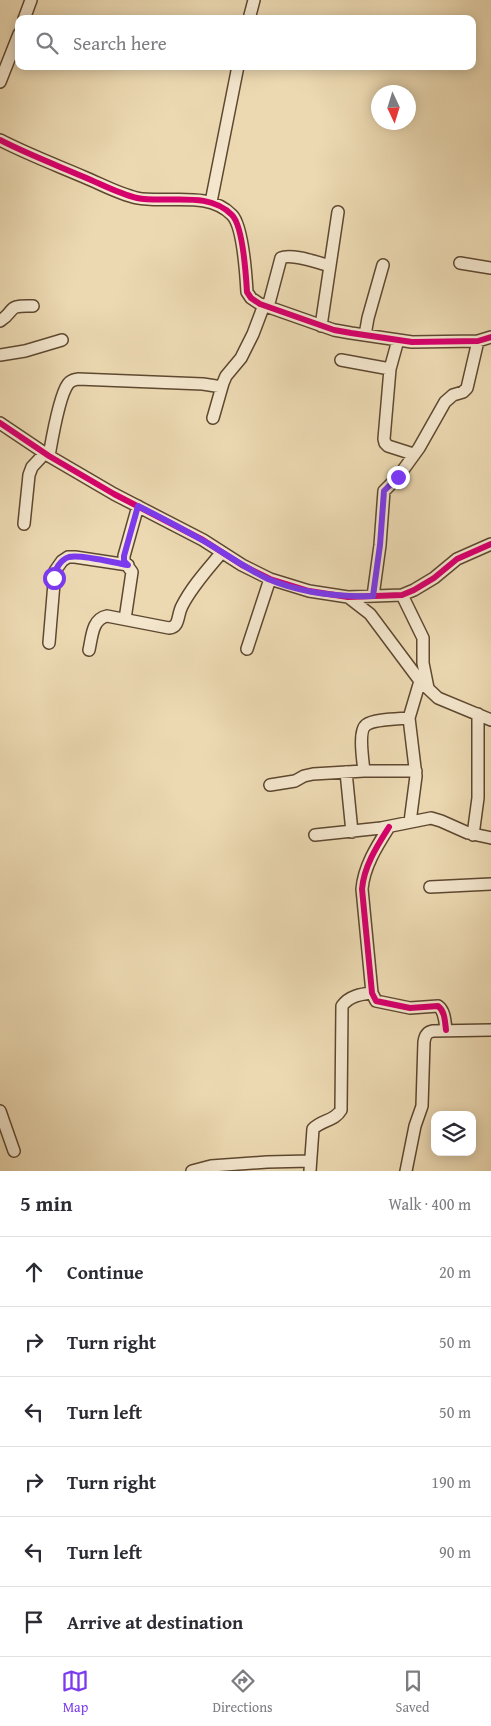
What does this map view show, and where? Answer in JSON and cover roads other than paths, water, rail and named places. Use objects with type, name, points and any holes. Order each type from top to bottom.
[{"type":"street","points":[[25,15],[31,0]]},
{"type":"street","points":[[250,15],[254,0]]},
{"type":"street","points":[[0,82],[15,54]]},
{"type":"street","points":[[210,202],[237,70]]},
{"type":"street","points":[[0,140],[136,198],[210,202],[225,209],[234,216],[239,228],[247,292],[251,298],[266,306],[334,330],[412,342],[478,341],[491,338]]},
{"type":"street","points":[[321,326],[338,212]]},
{"type":"street","points":[[213,418],[226,376],[241,358],[266,306],[281,258],[284,256],[293,257],[330,266]]},
{"type":"street","points":[[460,263],[491,268]]},
{"type":"street","points":[[365,335],[383,266]]},
{"type":"street","points":[[0,322],[11,309],[17,306],[33,306]]},
{"type":"street","points":[[0,355],[25,352],[62,340]]},
{"type":"street","points":[[398,340],[390,369],[384,443],[414,454]]},
{"type":"street","points":[[373,596],[380,545],[384,491],[398,477],[423,441],[445,402],[453,395],[463,392],[467,388],[478,341]]},
{"type":"street","points":[[341,360],[390,369]]},
{"type":"street","points":[[24,524],[29,475],[32,467],[47,455],[60,405],[69,382],[88,379],[203,384],[222,387]]},
{"type":"street","points":[[0,423],[47,455],[242,565],[270,579],[309,592],[348,597],[402,595],[434,578],[457,559],[491,544]]},
{"type":"street","points":[[125,619],[132,572],[124,561],[124,556],[138,506]]},
{"type":"street","points":[[89,650],[97,620],[107,616],[174,628],[177,625],[180,610],[186,598],[222,552]]},
{"type":"street","points":[[49,643],[54,571],[62,561],[75,557],[128,565]]},
{"type":"street","points":[[247,649],[270,579]]},
{"type":"street","points":[[402,595],[423,638],[424,685],[410,718],[416,771],[410,822]]},
{"type":"street","points":[[348,597],[370,614],[424,685],[438,698],[491,720]]},
{"type":"street","points":[[472,835],[478,798],[478,714]]},
{"type":"street","points":[[364,772],[362,733],[366,725],[373,722],[410,718]]},
{"type":"street","points":[[270,784],[295,781],[313,774],[416,771]]},
{"type":"street","points":[[346,772],[352,832]]},
{"type":"street","points":[[315,835],[352,832],[431,818],[472,835],[491,838]]},
{"type":"street","points":[[388,826],[371,855],[362,880],[372,993],[376,1001],[410,1008],[438,1006],[441,1008],[444,1016],[446,1030]]},
{"type":"street","points":[[430,887],[491,884]]},
{"type":"street","points":[[192,1171],[211,1166],[267,1162],[310,1166],[313,1129],[336,1116],[341,1110],[342,1006],[355,996],[372,993]]},
{"type":"street","points":[[406,1171],[414,1126],[422,1106],[425,1036],[428,1032],[491,1026]]},
{"type":"street","points":[[0,1111],[14,1151]]}]
